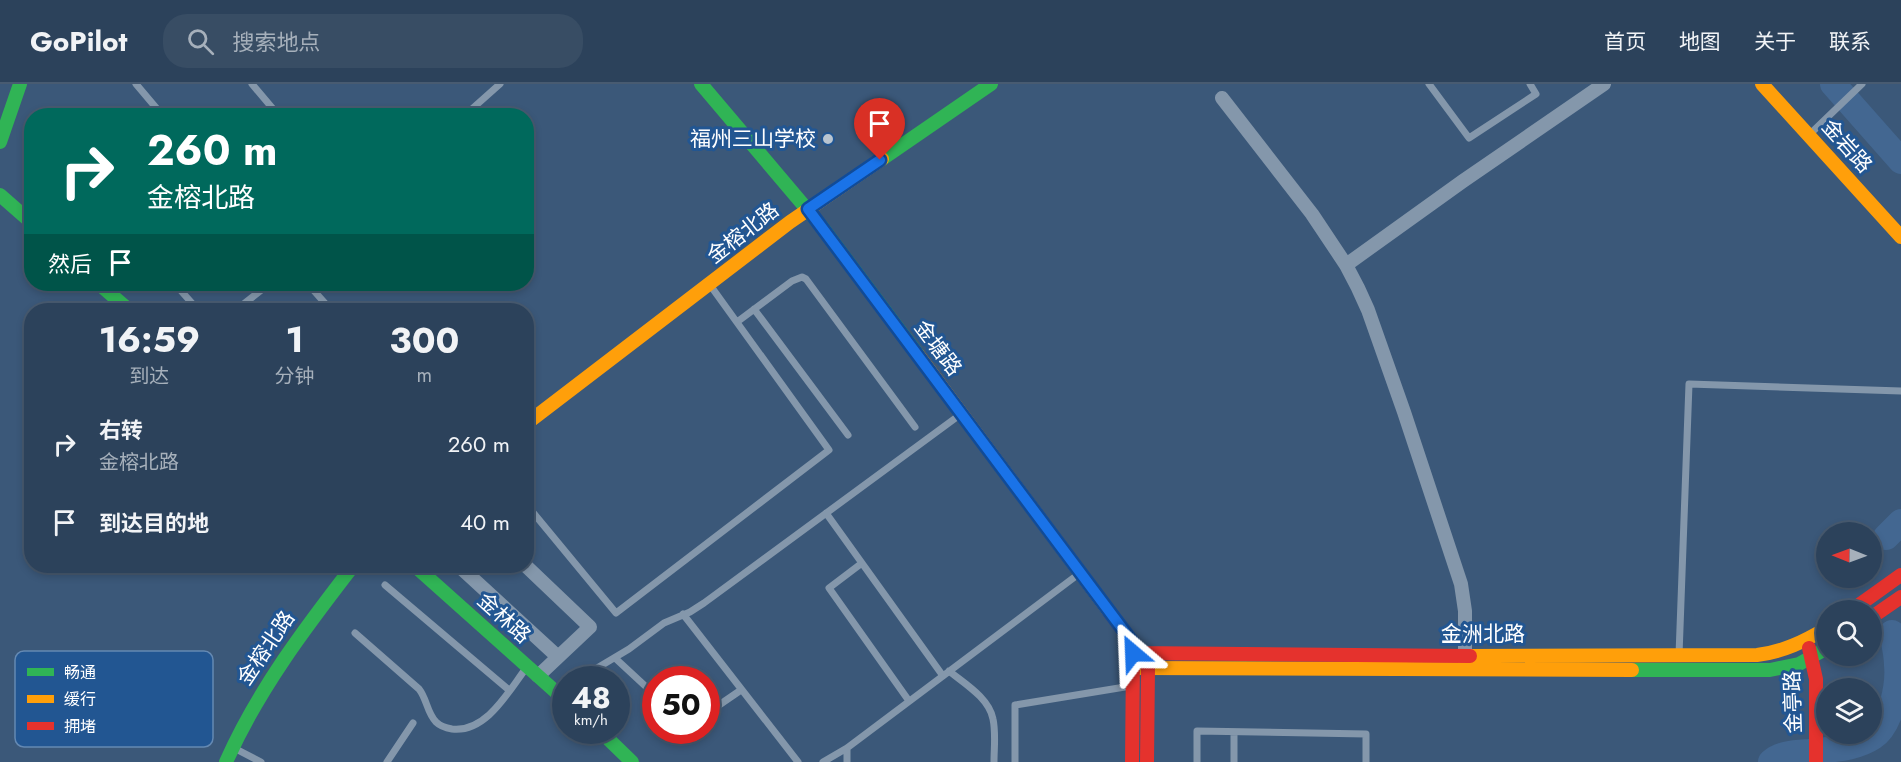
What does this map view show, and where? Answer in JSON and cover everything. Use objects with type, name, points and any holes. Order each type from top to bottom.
[{"type":"street","points":[[0,142],[20,84]]},
{"type":"street","name":"金塘路","points":[[701,84],[808,209],[1080,573],[1148,668]]},
{"type":"street","name":"金榕北路","points":[[534,418],[808,209],[991,84]]},
{"type":"street","points":[[1346,265],[1604,84]]},
{"type":"street","name":"金岩路","points":[[1762,84],[1901,237]]},
{"type":"street","points":[[1222,98],[1312,214],[1346,265],[1368,310],[1461,584],[1465,612],[1465,662]]},
{"type":"street","points":[[0,195],[24,216]]},
{"type":"street","points":[[107,291],[121,303]]},
{"type":"street","name":"金榕北路","points":[[229,758],[251,708],[269,678],[348,573]]},
{"type":"street","name":"金林路","points":[[423,573],[532,671],[552,686]]},
{"type":"street","points":[[467,573],[558,657]]},
{"type":"street","points":[[532,573],[590,627],[558,657],[532,671]]},
{"type":"street","points":[[1866,600],[1901,575]]},
{"type":"street","points":[[1882,610],[1901,597]]},
{"type":"street","name":"金洲北路","points":[[1133,668],[1769,654],[1795,647],[1816,635]]},
{"type":"street","name":"金亭路","points":[[1806,641],[1812,657],[1817,689],[1816,762]]},
{"type":"street","points":[[1132,762],[1135,650]]},
{"type":"street","name":"金洲北路","points":[[1135,650],[1770,670],[1785,668],[1816,655]]},
{"type":"street","points":[[1148,668],[1148,762]]},
{"type":"street","points":[[613,744],[632,762]]},
{"type":"lane","points":[[136,84],[156,108]]},
{"type":"lane","points":[[252,84],[272,108]]},
{"type":"lane","points":[[473,108],[501,84]]},
{"type":"lane","points":[[1430,84],[1468,138],[1536,94],[1530,84]]},
{"type":"lane","points":[[1809,135],[1861,85]]},
{"type":"lane","points":[[736,322],[792,281],[802,277],[806,279],[915,428]]},
{"type":"lane","points":[[534,514],[616,613],[829,450],[710,285]]},
{"type":"lane","points":[[182,291],[192,303]]},
{"type":"lane","points":[[245,303],[261,291]]},
{"type":"lane","points":[[314,291],[325,303]]},
{"type":"lane","points":[[754,309],[848,435]]},
{"type":"lane","points":[[1679,655],[1689,384],[1901,391]]},
{"type":"lane","points":[[601,666],[663,623],[704,603],[961,414]]},
{"type":"lane","points":[[826,513],[946,673],[974,692],[989,708],[993,717],[994,762]]},
{"type":"lane","points":[[862,562],[829,588],[909,701]]},
{"type":"lane","points":[[823,762],[847,748],[1080,573]]},
{"type":"lane","points":[[385,585],[509,690]]},
{"type":"lane","points":[[683,614],[798,762]]},
{"type":"lane","points":[[355,633],[419,689],[425,696],[429,713],[444,727],[460,729],[475,724],[487,716],[509,690],[532,671]]},
{"type":"lane","points":[[615,658],[642,683]]},
{"type":"lane","points":[[1014,762],[1015,705],[1133,686]]},
{"type":"lane","points":[[720,704],[741,690]]},
{"type":"lane","points":[[387,762],[413,723]]},
{"type":"lane","points":[[1197,762],[1197,731],[1366,734],[1366,762]]},
{"type":"lane","points":[[1234,732],[1234,762]]},
{"type":"lane","points":[[847,748],[847,762]]},
{"type":"lane","points":[[229,758],[261,762]]},
{"type":"waterway","points":[[1833,84],[1901,161]]},
{"type":"waterway","points":[[1886,537],[1901,522]]},
{"type":"waterway","points":[[1771,762],[1789,754],[1851,746],[1866,741],[1879,731],[1889,714],[1897,683],[1892,633]]},
{"type":"traffic: fast","points":[[0,142],[20,84]]},
{"type":"traffic: fast","points":[[701,84],[822,227],[918,355]]},
{"type":"traffic: fast","points":[[882,159],[991,84]]},
{"type":"traffic: fast","points":[[0,195],[24,216]]},
{"type":"traffic: fast","points":[[107,291],[121,303]]},
{"type":"traffic: fast","points":[[226,762],[268,685],[300,636],[348,573]]},
{"type":"traffic: fast","points":[[423,573],[552,688]]},
{"type":"traffic: fast","points":[[1632,670],[1770,670],[1799,664],[1816,654]]},
{"type":"traffic: fast","points":[[613,744],[632,762]]},
{"type":"traffic: slow","points":[[1762,84],[1901,237]]},
{"type":"traffic: slow","points":[[534,418],[790,222],[882,159]]},
{"type":"traffic: slow","points":[[918,355],[1108,610]]},
{"type":"traffic: slow","points":[[1470,656],[1757,655],[1793,645],[1816,634]]},
{"type":"traffic: slow","points":[[1138,668],[1632,670]]},
{"type":"traffic: jam","points":[[1866,600],[1901,575]]},
{"type":"traffic: jam","points":[[1882,610],[1901,597]]},
{"type":"traffic: jam","points":[[1108,610],[1133,643],[1148,668],[1147,762]]},
{"type":"traffic: jam","points":[[1809,648],[1816,679]]},
{"type":"traffic: jam","points":[[1133,653],[1470,656]]},
{"type":"traffic: jam","points":[[1132,762],[1133,657]]},
{"type":"traffic: jam","points":[[1816,744],[1816,762]]},
{"type":"place","name":"福州三山学校","points":[[828,139]]},
{"type":"route","points":[[880,160],[808,209],[1133,643],[1133,653]]}]
